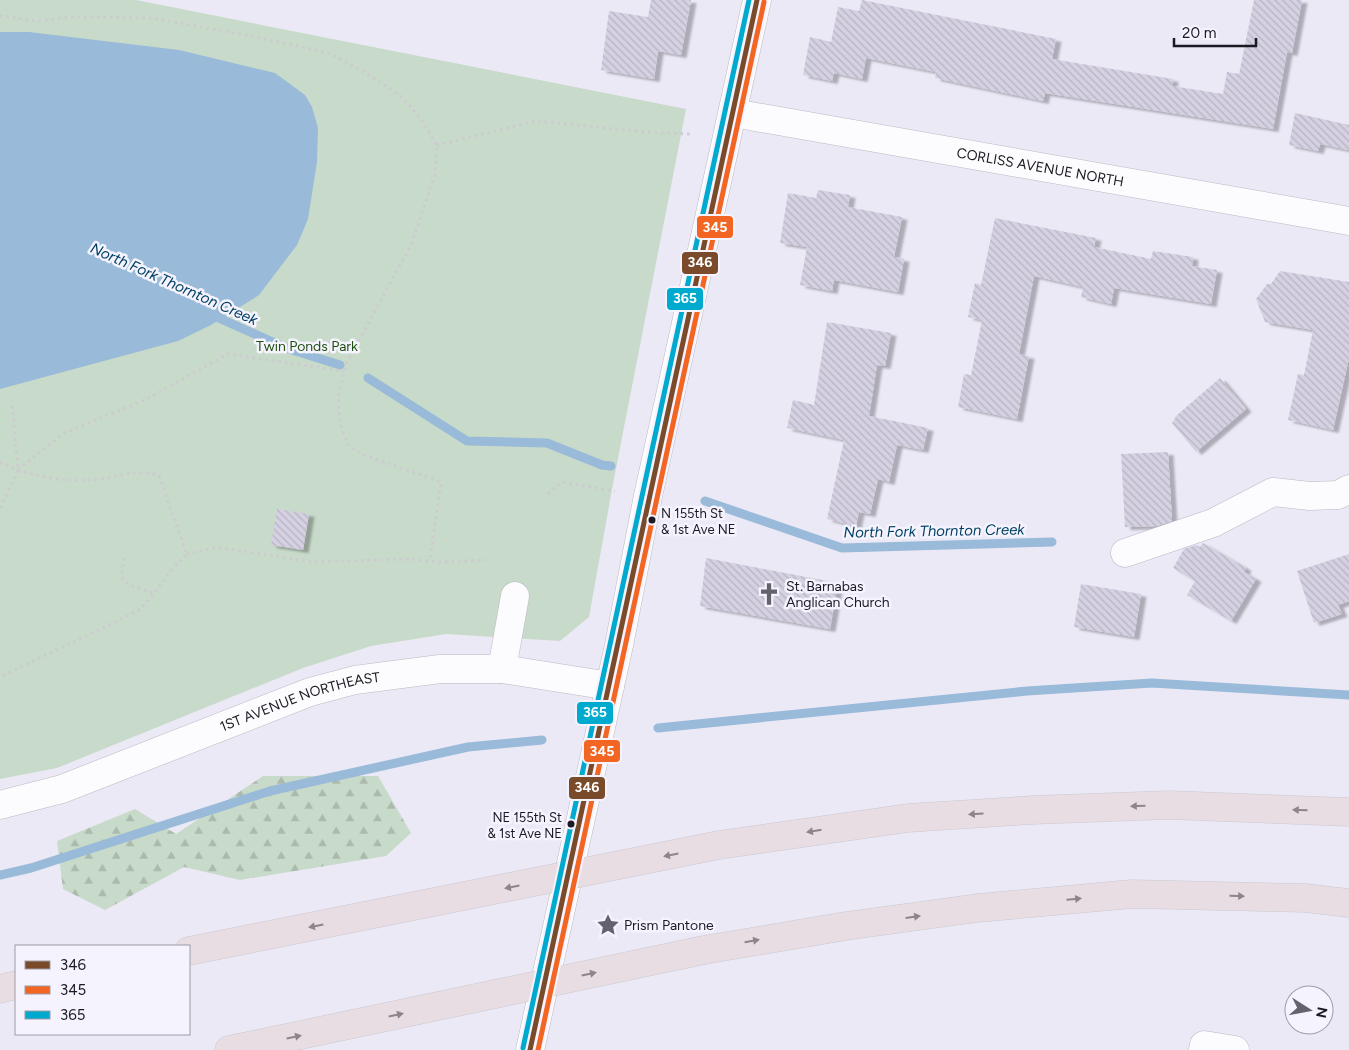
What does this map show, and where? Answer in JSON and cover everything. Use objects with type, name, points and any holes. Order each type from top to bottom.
[{"type":"highway","points":[[190,951],[719,845],[908,818],[1033,810],[1169,806],[1349,812]]},
{"type":"highway","points":[[229,1050],[704,950],[846,926],[978,908],[1132,894],[1305,898],[1349,903]]},
{"type":"highway","points":[[0,989],[15,986]]},
{"type":"street","points":[[530,1050],[610,686],[648,496],[757,0]]},
{"type":"street","name":"CORLISS AVENUE NORTH","points":[[733,113],[1349,221]]},
{"type":"street","points":[[1125,553],[1213,523],[1273,492],[1310,496],[1338,495],[1349,489]]},
{"type":"street","points":[[502,668],[514,596]]},
{"type":"street","name":"1ST AVENUE NORTHEAST","points":[[0,805],[62,788],[310,692],[346,683],[399,673],[440,669],[502,668],[610,686]]},
{"type":"street","points":[[1204,1047],[1235,1050]]},
{"type":"path","points":[[0,16],[38,21],[72,17],[152,18],[328,53],[371,76],[403,98],[421,119],[437,145],[435,174],[412,245],[359,336],[344,371],[338,404],[341,426],[349,446],[364,455],[441,482],[430,561]]},
{"type":"path","points":[[437,145],[536,121],[645,132],[690,134]]},
{"type":"path","points":[[0,508],[18,470],[64,433],[147,399],[227,354],[344,371]]},
{"type":"path","points":[[12,401],[18,470]]},
{"type":"path","points":[[0,462],[18,470],[79,480],[92,480],[137,472],[159,476],[187,554]]},
{"type":"path","points":[[548,494],[562,482],[615,491]]},
{"type":"path","points":[[0,677],[138,611],[172,568],[187,554],[214,548],[230,548],[311,562],[409,559],[430,561],[487,560]]},
{"type":"path","points":[[125,558],[122,569],[123,579],[131,586],[154,593]]},
{"type":"green space","name":"Twin Ponds Park","points":[[0,0],[136,0],[686,109],[589,617],[560,641],[446,634],[371,646],[303,668],[57,768],[0,779]]},
{"type":"green space","points":[[263,776],[378,776],[411,833],[386,856],[240,880],[184,867],[105,910],[63,889],[57,841],[135,809],[176,834]]},
{"type":"water","points":[[0,32],[29,32],[179,50],[275,73],[305,95],[312,107],[318,128],[317,162],[308,219],[297,245],[259,295],[211,325],[178,341],[0,389]]},
{"type":"building","points":[[651,0],[691,0],[681,55],[658,51],[654,79],[601,70],[609,11],[648,17]]},
{"type":"building","points":[[862,0],[1056,39],[1052,59],[1173,79],[1172,86],[1223,94],[1227,72],[1239,74],[1254,0],[1302,0],[1292,53],[1287,52],[1273,129],[1045,93],[1043,101],[935,78],[936,72],[866,58],[862,79],[834,73],[832,81],[803,75],[810,37],[831,42],[838,7],[859,11]]},
{"type":"building","points":[[1295,113],[1349,125],[1349,150],[1320,144],[1318,151],[1289,145]]},
{"type":"building","points":[[818,190],[850,195],[848,207],[902,217],[894,257],[904,259],[898,292],[834,280],[832,291],[800,285],[807,247],[780,243],[788,193],[816,198]]},
{"type":"building","points":[[995,218],[1096,238],[1094,247],[1151,259],[1153,251],[1193,257],[1192,266],[1217,270],[1211,304],[1114,288],[1111,304],[1081,297],[1083,287],[1034,276],[1019,354],[1029,356],[1017,419],[958,407],[964,374],[971,375],[982,320],[968,317],[975,283],[981,285]]},
{"type":"building","points":[[1280,271],[1349,282],[1349,358],[1333,430],[1288,420],[1298,374],[1304,375],[1313,330],[1265,322],[1256,299],[1267,284],[1271,284]]},
{"type":"building","points":[[827,322],[891,333],[885,366],[877,365],[869,416],[928,428],[923,450],[897,445],[889,482],[878,479],[870,514],[859,512],[856,526],[827,519],[844,440],[787,428],[793,400],[814,405]]},
{"type":"building","points":[[1220,378],[1246,409],[1196,452],[1172,423],[1177,415]]},
{"type":"building","points":[[1168,452],[1172,521],[1157,526],[1125,527],[1121,454]]},
{"type":"building","points":[[277,509],[309,514],[303,550],[271,545]]},
{"type":"building","points":[[1203,543],[1246,568],[1244,572],[1256,579],[1231,621],[1187,595],[1195,581],[1173,568],[1184,549],[1196,545],[1200,547]]},
{"type":"building","points":[[1349,554],[1349,601],[1338,605],[1342,614],[1314,623],[1297,571]]},
{"type":"building","name":"St. Barnabas Anglican Church","points":[[706,558],[838,583],[830,629],[700,606]]},
{"type":"building","points":[[1081,584],[1141,594],[1134,637],[1074,627]]},
{"type":"waterway","name":"North Fork Thornton Creek","points":[[212,315],[286,348],[340,365]]},
{"type":"waterway","name":"North Fork Thornton Creek","points":[[368,378],[467,441],[547,443],[602,465],[611,466]]},
{"type":"waterway","name":"North Fork Thornton Creek","points":[[705,501],[842,548],[1052,542]]},
{"type":"waterway","points":[[658,728],[1027,691],[1152,683],[1349,695]]},
{"type":"waterway","points":[[0,875],[31,868],[270,791],[468,747],[542,740]]},
{"type":"transit line","name":"365","points":[[523,1048],[749,0]]},
{"type":"transit line","name":"346","points":[[530,1050],[757,0]]},
{"type":"transit line","name":"345","points":[[538,1050],[764,2]]},
{"type":"place","name":"N 155th St & 1st Ave NE","points":[[652,520]]},
{"type":"place","name":"St. Barnabas Anglican Church","points":[[769,594]]},
{"type":"place","name":"NE 155th St & 1st Ave NE","points":[[571,824]]},
{"type":"place","name":"Prism Pantone","points":[[608,925]]}]
